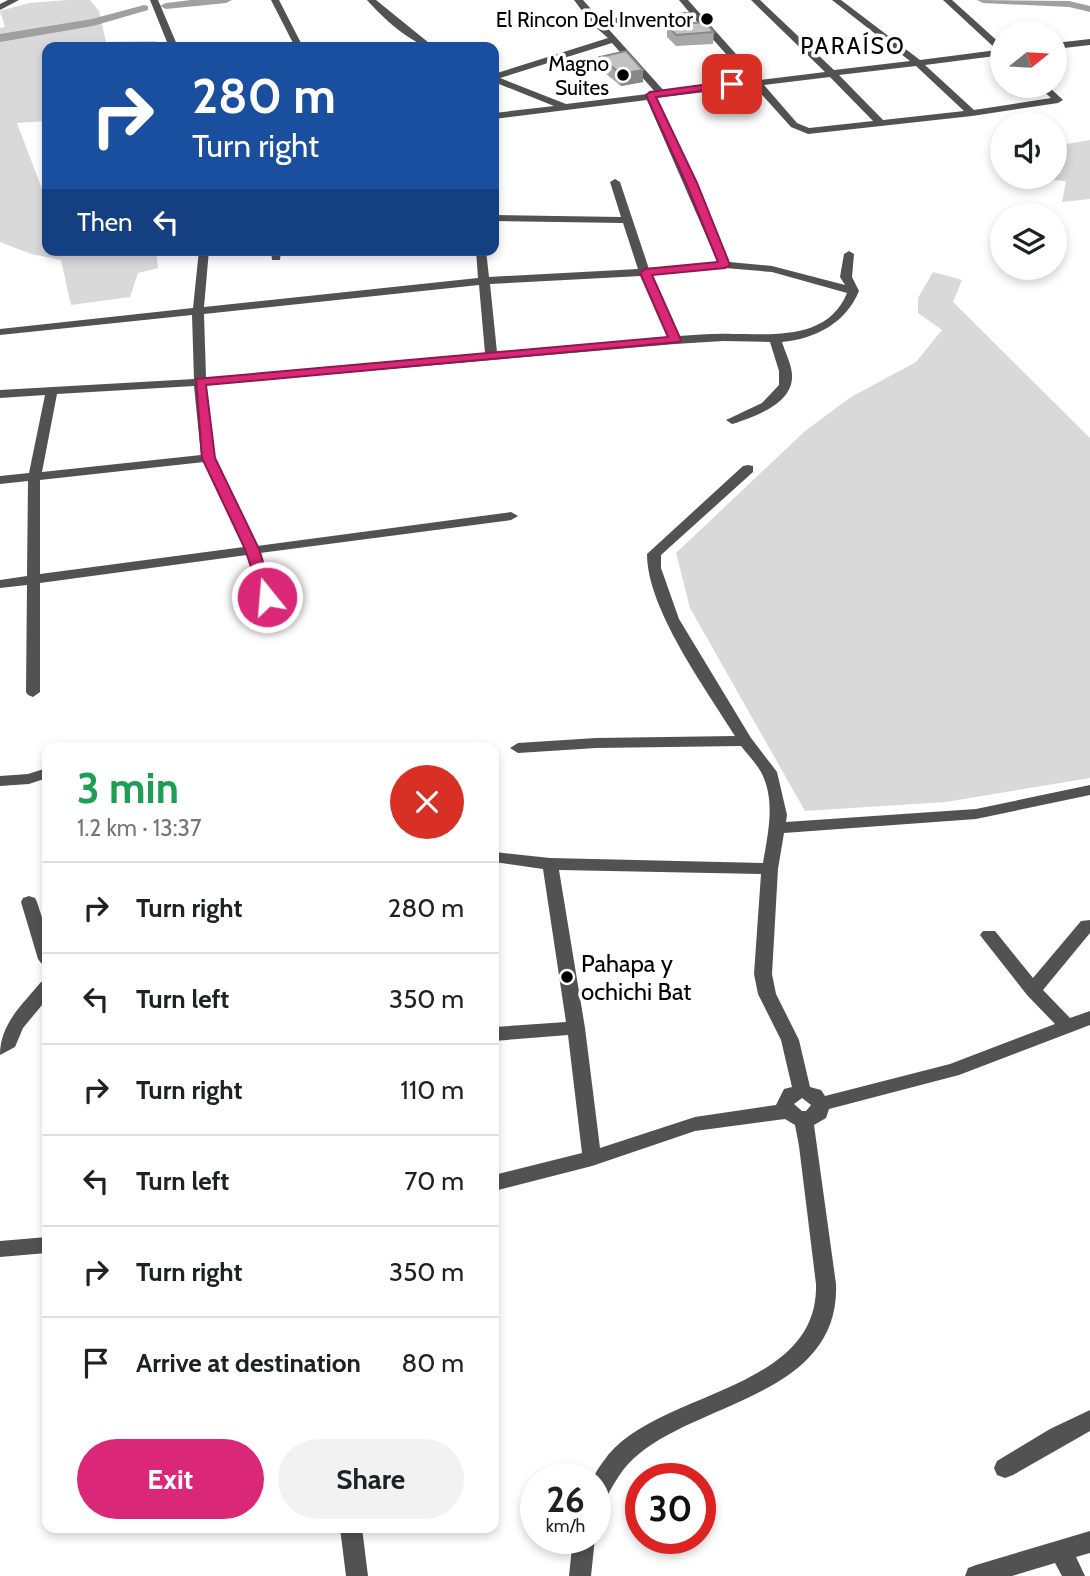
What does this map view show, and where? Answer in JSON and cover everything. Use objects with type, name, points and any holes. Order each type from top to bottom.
[{"type":"street","points":[[0,8],[15,0]]},
{"type":"street","points":[[163,0],[154,0],[172,42]]},
{"type":"street","points":[[275,0],[296,42]]},
{"type":"street","points":[[371,0],[396,23],[423,42]]},
{"type":"street","points":[[578,0],[656,94],[725,265]]},
{"type":"street","points":[[683,0],[799,129],[818,131],[972,113],[1058,100],[1056,98]]},
{"type":"street","points":[[755,0],[881,123]]},
{"type":"street","points":[[836,0],[917,62],[972,113]]},
{"type":"street","points":[[947,0],[990,40]]},
{"type":"street","points":[[595,22],[696,14]]},
{"type":"street","points":[[499,76],[612,40]]},
{"type":"street","points":[[1068,45],[1090,42]]},
{"type":"street","points":[[499,115],[990,54]]},
{"type":"street","points":[[499,80],[566,107]]},
{"type":"street","points":[[615,182],[645,273],[675,340]]},
{"type":"street","points":[[499,218],[629,220]]},
{"type":"street","points":[[0,394],[200,382],[675,340],[799,337],[841,314],[848,306],[853,291],[846,277],[849,254]]},
{"type":"street","points":[[203,256],[198,313],[200,382],[208,458],[252,549],[267,597]]},
{"type":"street","points":[[482,256],[491,356]]},
{"type":"street","points":[[0,332],[484,282],[645,273],[725,265],[772,269],[853,291]]},
{"type":"street","points":[[732,420],[761,407],[782,391],[786,374],[775,338]]},
{"type":"street","points":[[33,692],[34,478],[52,391]]},
{"type":"street","points":[[0,480],[208,458]]},
{"type":"street","points":[[748,469],[654,554],[654,568],[672,619],[745,741],[769,772],[779,815],[770,869],[764,974],[767,994],[790,1040],[802,1091]]},
{"type":"street","points":[[0,584],[511,516]]},
{"type":"street","points":[[518,748],[596,743],[745,741]]},
{"type":"street","points":[[0,781],[29,779],[42,775]]},
{"type":"street","points":[[777,828],[976,814],[1089,790]]},
{"type":"street","points":[[499,858],[550,863],[770,869]]},
{"type":"street","points":[[550,863],[576,1028],[592,1157]]},
{"type":"street","points":[[29,902],[42,943]]},
{"type":"street","points":[[1033,990],[1087,925]]},
{"type":"street","points":[[989,935],[1033,990],[1067,1026]]},
{"type":"street","points":[[0,1048],[9,1042],[15,1025],[42,993]]},
{"type":"street","points":[[821,1104],[953,1070],[1090,1018]]},
{"type":"street","points":[[499,1034],[576,1028]]},
{"type":"street","points":[[611,1468],[628,1446],[767,1377],[794,1357],[815,1335],[826,1307],[826,1275],[811,1156],[787,1097],[802,1091],[814,1095],[821,1104]]},
{"type":"street","points":[[499,1182],[592,1157],[695,1124],[819,1113],[821,1104]]},
{"type":"street","points":[[0,1249],[42,1245]]},
{"type":"street","points":[[1005,1468],[1090,1420]]},
{"type":"street","points":[[352,1533],[357,1576]]},
{"type":"street","points":[[976,1576],[1090,1542]]},
{"type":"street","points":[[1061,1551],[1074,1576]]},
{"type":"street","points":[[580,1576],[582,1554]]},
{"type":"shaded area","points":[[90,0],[99,11],[106,42],[42,42],[42,121],[17,123],[42,189],[42,256],[157,256],[158,268],[138,273],[130,297],[71,305],[61,260],[31,254],[0,242],[0,28],[5,27],[0,11],[29,3]]},
{"type":"shaded area","points":[[1090,140],[1090,199],[1062,202],[1064,189],[1067,189],[1067,144]]},
{"type":"shaded area","points":[[933,272],[962,280],[953,302],[1090,438],[1090,778],[946,802],[805,811],[690,608],[676,553],[805,431],[851,397],[916,362],[942,330],[918,313],[918,298]]},
{"type":"building","points":[[705,22],[714,32],[676,35],[667,25]]},
{"type":"building","points":[[626,51],[643,70],[621,74],[600,57]]},
{"type":"waterway","points":[[166,6],[226,0]]},
{"type":"waterway","points":[[983,0],[1069,4],[1090,9]]},
{"type":"waterway","points":[[0,38],[93,22],[144,8]]},
{"type":"place","name":"El Rincon Del Inventor","points":[[707,19]]},
{"type":"place","name":"Magno Suites","points":[[623,75]]},
{"type":"place","name":"Pahapa y ochichi Bat","points":[[567,977]]},
{"type":"district","name":"PARAÍSO","points":[[853,46]]},
{"type":"route","points":[[267,597],[252,549],[208,458],[200,382],[675,340],[645,273],[725,265],[650,95],[732,84]]}]
